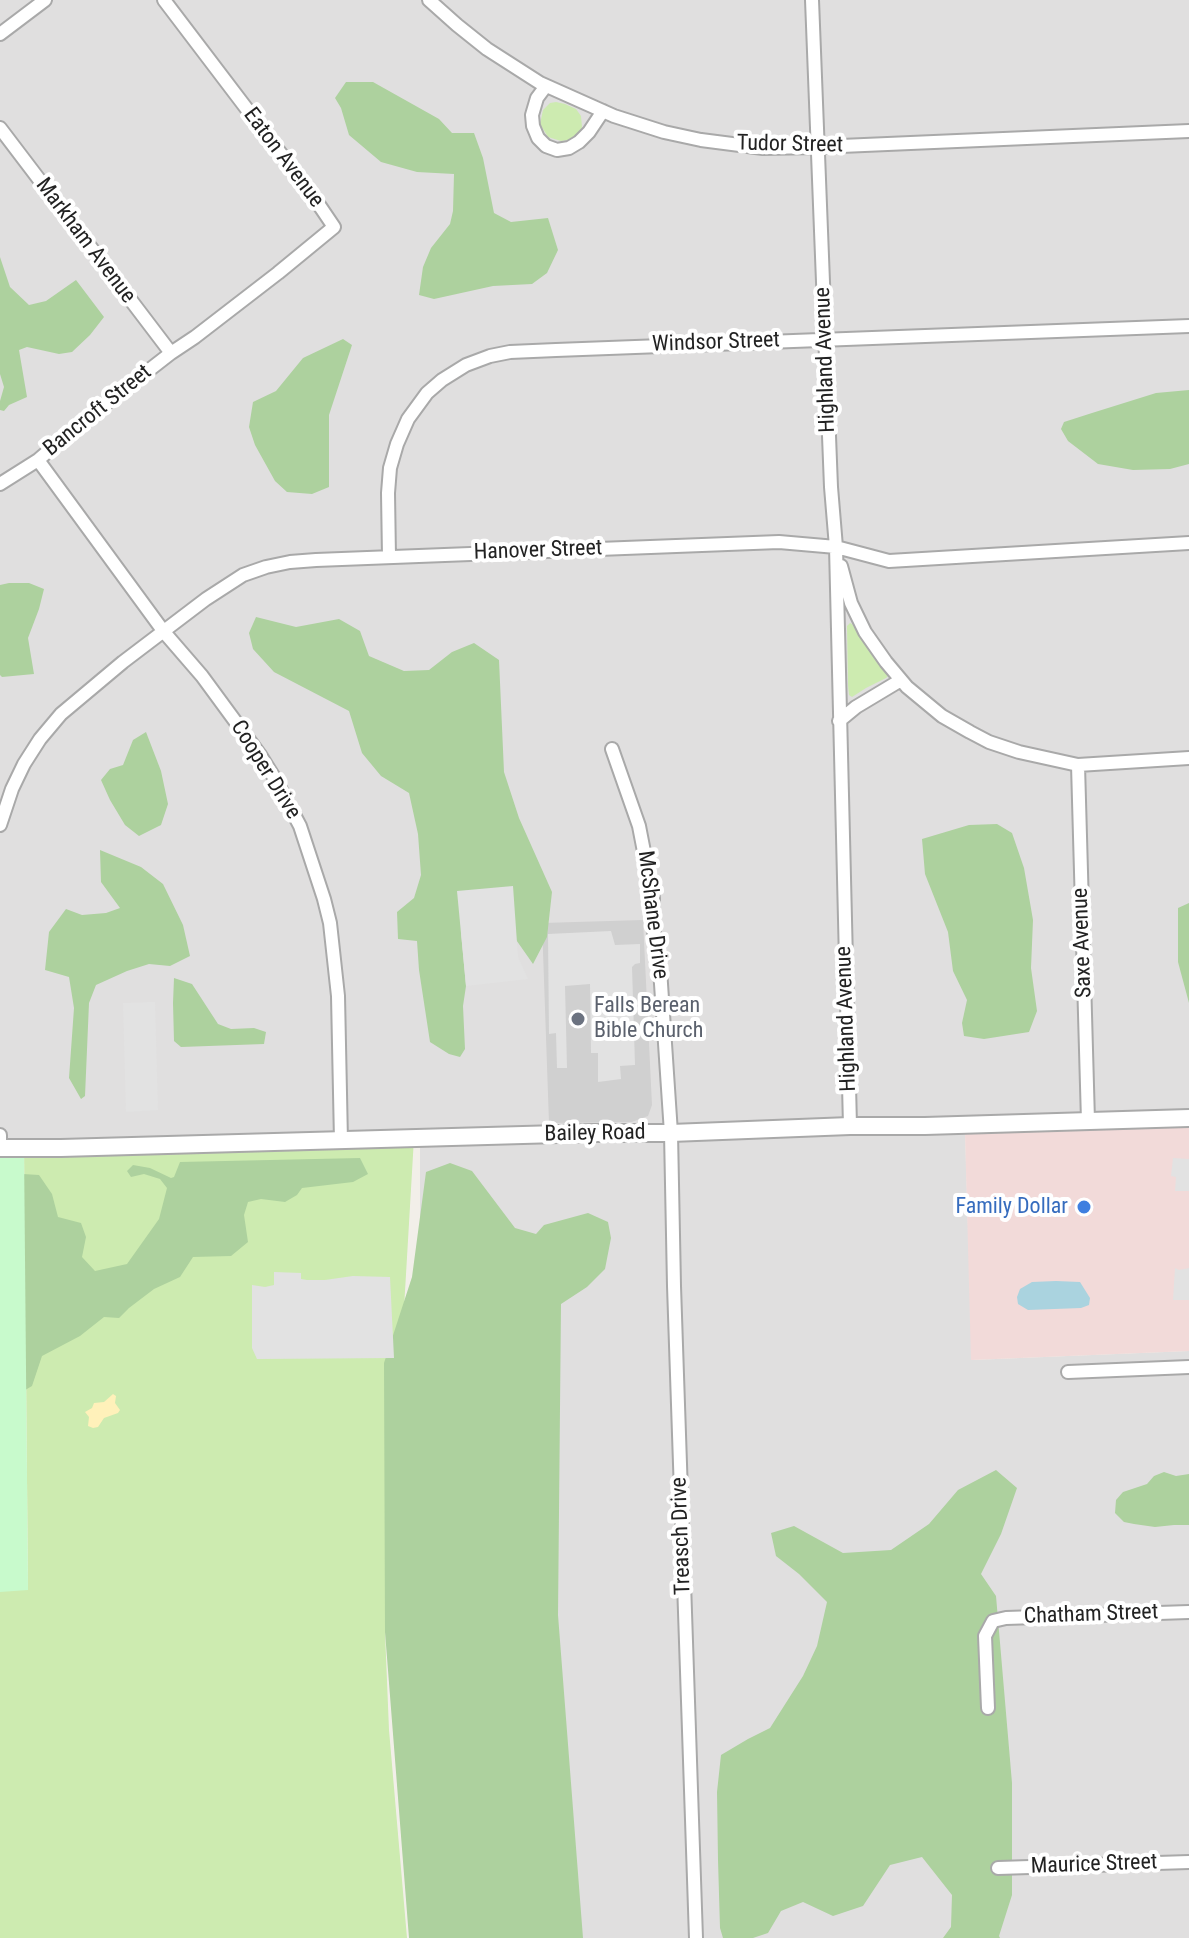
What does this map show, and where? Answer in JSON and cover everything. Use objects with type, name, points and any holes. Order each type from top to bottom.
[{"type":"street","points":[[0,34],[45,0]]},
{"type":"street","name":"Eaton Avenue","points":[[164,0],[334,227],[195,337]]},
{"type":"street","name":"Tudor Street","points":[[429,0],[487,49],[546,86],[603,111],[661,131],[701,140],[763,148],[818,147],[1189,131]]},
{"type":"street","name":"Highland Avenue","points":[[812,0],[836,547],[850,1126]]},
{"type":"street","points":[[546,86],[537,98],[532,115],[538,138],[546,146],[557,150],[579,142],[603,111]]},
{"type":"street","name":"Markham Avenue","points":[[0,128],[171,353]]},
{"type":"street","name":"Windsor Street","points":[[389,557],[390,468],[408,419],[427,393],[442,380],[466,365],[490,356],[510,352],[1189,326]]},
{"type":"street","name":"Bancroft Street","points":[[0,484],[38,460],[195,337]]},
{"type":"street","name":"Cooper Drive","points":[[38,460],[164,632],[202,676],[260,755],[285,796],[305,839],[330,923],[338,996],[341,1141]]},
{"type":"street","name":"Hanover Street","points":[[0,825],[24,764],[61,714],[123,662],[228,583],[266,567],[290,562],[389,557],[779,542],[836,547],[889,561],[1189,543]]},
{"type":"street","points":[[836,547],[851,603],[865,632],[901,680],[942,716],[989,742],[1078,765],[1189,758]]},
{"type":"street","points":[[839,721],[901,680]]},
{"type":"street","name":"McShane Drive","points":[[612,749],[638,821],[653,898],[671,1133]]},
{"type":"street","name":"Saxe Avenue","points":[[1078,765],[1088,1121]]},
{"type":"street","name":"Bailey Road","points":[[0,1148],[1189,1118]]},
{"type":"street","name":"Treasch Drive","points":[[671,1133],[696,1938]]},
{"type":"street","points":[[0,1135],[0,1148]]},
{"type":"street","points":[[1068,1372],[1189,1367]]},
{"type":"street","name":"Chatham Street","points":[[988,1708],[985,1636],[993,1621],[1006,1618],[1189,1612]]},
{"type":"street","name":"Maurice Street","points":[[998,1868],[1189,1862]]},
{"type":"shaded area","points":[[0,0],[1189,0],[1189,1118],[965,1132],[972,1360],[1189,1351],[1189,1938],[575,1938],[420,1285],[420,1138],[0,1148]]},
{"type":"shaded area","points":[[513,886],[518,957],[528,979],[466,986],[457,891]]},
{"type":"shaded area","points":[[643,920],[652,1105],[648,1116],[632,1122],[549,1123],[542,923]]},
{"type":"shaded area","points":[[611,931],[615,945],[640,944],[640,963],[632,967],[635,1065],[620,1066],[621,1079],[598,1082],[598,1053],[591,1053],[590,984],[565,986],[567,1068],[557,1068],[556,1033],[549,1034],[548,934]]},
{"type":"shaded area","points":[[155,1002],[158,1110],[126,1112],[123,1003]]},
{"type":"shaded area","points":[[1189,1127],[1189,1351],[971,1360],[965,1132]]},
{"type":"shaded area","points":[[1173,1158],[1189,1159],[1189,1191],[1175,1191],[1176,1177],[1171,1176]]},
{"type":"shaded area","points":[[1175,1268],[1189,1268],[1189,1300],[1173,1300]]},
{"type":"shaded area","points":[[274,1272],[301,1273],[301,1279],[307,1280],[390,1277],[394,1358],[257,1359],[252,1348],[252,1285],[274,1285]]},
{"type":"green space","points":[[346,82],[373,82],[439,119],[452,133],[474,133],[483,158],[494,213],[511,222],[548,218],[558,250],[547,273],[532,284],[493,286],[434,299],[419,295],[423,267],[431,248],[450,224],[454,174],[417,172],[381,162],[349,135],[335,98]]},
{"type":"green space","points":[[556,102],[576,109],[581,116],[579,133],[568,140],[548,137],[540,124],[543,110]]},
{"type":"green space","points":[[0,257],[10,287],[29,305],[46,301],[76,280],[104,317],[72,352],[59,354],[27,347],[19,350],[27,397],[9,405],[4,411],[0,410],[4,387],[0,374]]},
{"type":"green space","points":[[343,339],[352,345],[329,415],[329,487],[312,494],[287,492],[275,481],[255,445],[249,427],[253,402],[276,391],[303,358]]},
{"type":"green space","points":[[1189,390],[1189,464],[1170,469],[1133,470],[1098,464],[1068,441],[1061,429],[1064,422],[1156,393]]},
{"type":"green space","points":[[29,583],[44,589],[28,638],[34,674],[0,675],[0,585]]},
{"type":"green space","points":[[256,617],[296,627],[339,619],[360,631],[369,656],[404,671],[429,670],[452,652],[474,643],[499,660],[504,772],[519,818],[552,892],[547,937],[533,964],[512,934],[461,932],[466,986],[463,1006],[465,1049],[460,1057],[430,1042],[417,941],[398,939],[397,912],[414,898],[421,875],[418,834],[409,793],[381,776],[362,753],[349,711],[274,672],[253,649],[249,633]]},
{"type":"green space","points":[[850,623],[889,675],[852,697],[848,685],[847,626]]},
{"type":"green space","points":[[146,732],[161,771],[168,804],[161,825],[139,836],[125,825],[101,780],[110,769],[123,765],[133,740]]},
{"type":"green space","points":[[997,824],[1012,833],[1024,868],[1033,920],[1031,968],[1037,1011],[1029,1032],[984,1039],[964,1036],[962,1023],[967,1000],[953,971],[948,932],[925,874],[922,839],[969,825]]},
{"type":"green space","points":[[100,850],[141,867],[163,884],[183,925],[190,956],[170,966],[149,964],[96,985],[89,1003],[85,1096],[81,1099],[69,1078],[74,1008],[69,977],[45,970],[49,932],[66,909],[82,915],[120,908],[101,882]]},
{"type":"green space","points":[[1189,903],[1189,1003],[1178,962],[1178,908]]},
{"type":"green space","points":[[174,978],[192,984],[218,1024],[231,1029],[254,1028],[266,1032],[264,1044],[181,1047],[174,1041]]},
{"type":"green space","points":[[414,1138],[385,1632],[389,1730],[407,1938],[0,1938],[0,1473],[28,1590],[24,1148]]},
{"type":"green space","points":[[0,1148],[24,1148],[28,1590],[0,1592]]},
{"type":"green space","points":[[360,1158],[368,1174],[353,1182],[302,1188],[285,1202],[261,1199],[248,1202],[244,1215],[248,1242],[231,1256],[193,1257],[180,1277],[154,1289],[119,1318],[104,1317],[80,1336],[42,1356],[32,1386],[3,1403],[23,1174],[39,1175],[52,1194],[58,1217],[81,1223],[86,1237],[82,1257],[95,1271],[127,1264],[159,1219],[167,1188],[160,1179],[144,1174],[131,1177],[127,1171],[133,1165],[150,1168],[171,1178],[180,1162]]},
{"type":"green space","points":[[450,1163],[472,1171],[515,1228],[536,1234],[544,1225],[588,1213],[608,1222],[611,1238],[605,1269],[587,1287],[561,1304],[558,1615],[583,1938],[409,1938],[385,1632],[384,1363],[412,1277],[426,1172]]},
{"type":"green space","points":[[996,1470],[1017,1488],[1001,1534],[981,1574],[996,1596],[1012,1783],[1012,1895],[1000,1938],[943,1938],[951,1927],[952,1895],[922,1857],[890,1865],[863,1906],[833,1916],[803,1902],[781,1911],[768,1933],[753,1938],[723,1938],[720,1928],[717,1792],[721,1755],[770,1728],[803,1676],[817,1646],[827,1602],[776,1556],[771,1533],[794,1526],[843,1553],[891,1550],[929,1524],[958,1490]]},
{"type":"green space","points":[[1164,1472],[1176,1476],[1189,1474],[1189,1525],[1155,1527],[1124,1522],[1115,1513],[1116,1500],[1123,1492],[1147,1484],[1154,1476]]},
{"type":"sand","points":[[113,1394],[120,1410],[118,1413],[104,1418],[98,1427],[88,1426],[89,1417],[85,1412],[94,1403],[104,1402]]},
{"type":"water","points":[[1032,1282],[1080,1282],[1090,1298],[1089,1305],[1028,1310],[1018,1304],[1020,1289]]},
{"type":"place","name":"Falls Berean Bible Church","points":[[578,1019]]},
{"type":"place","name":"Family Dollar","points":[[1084,1207]]}]
